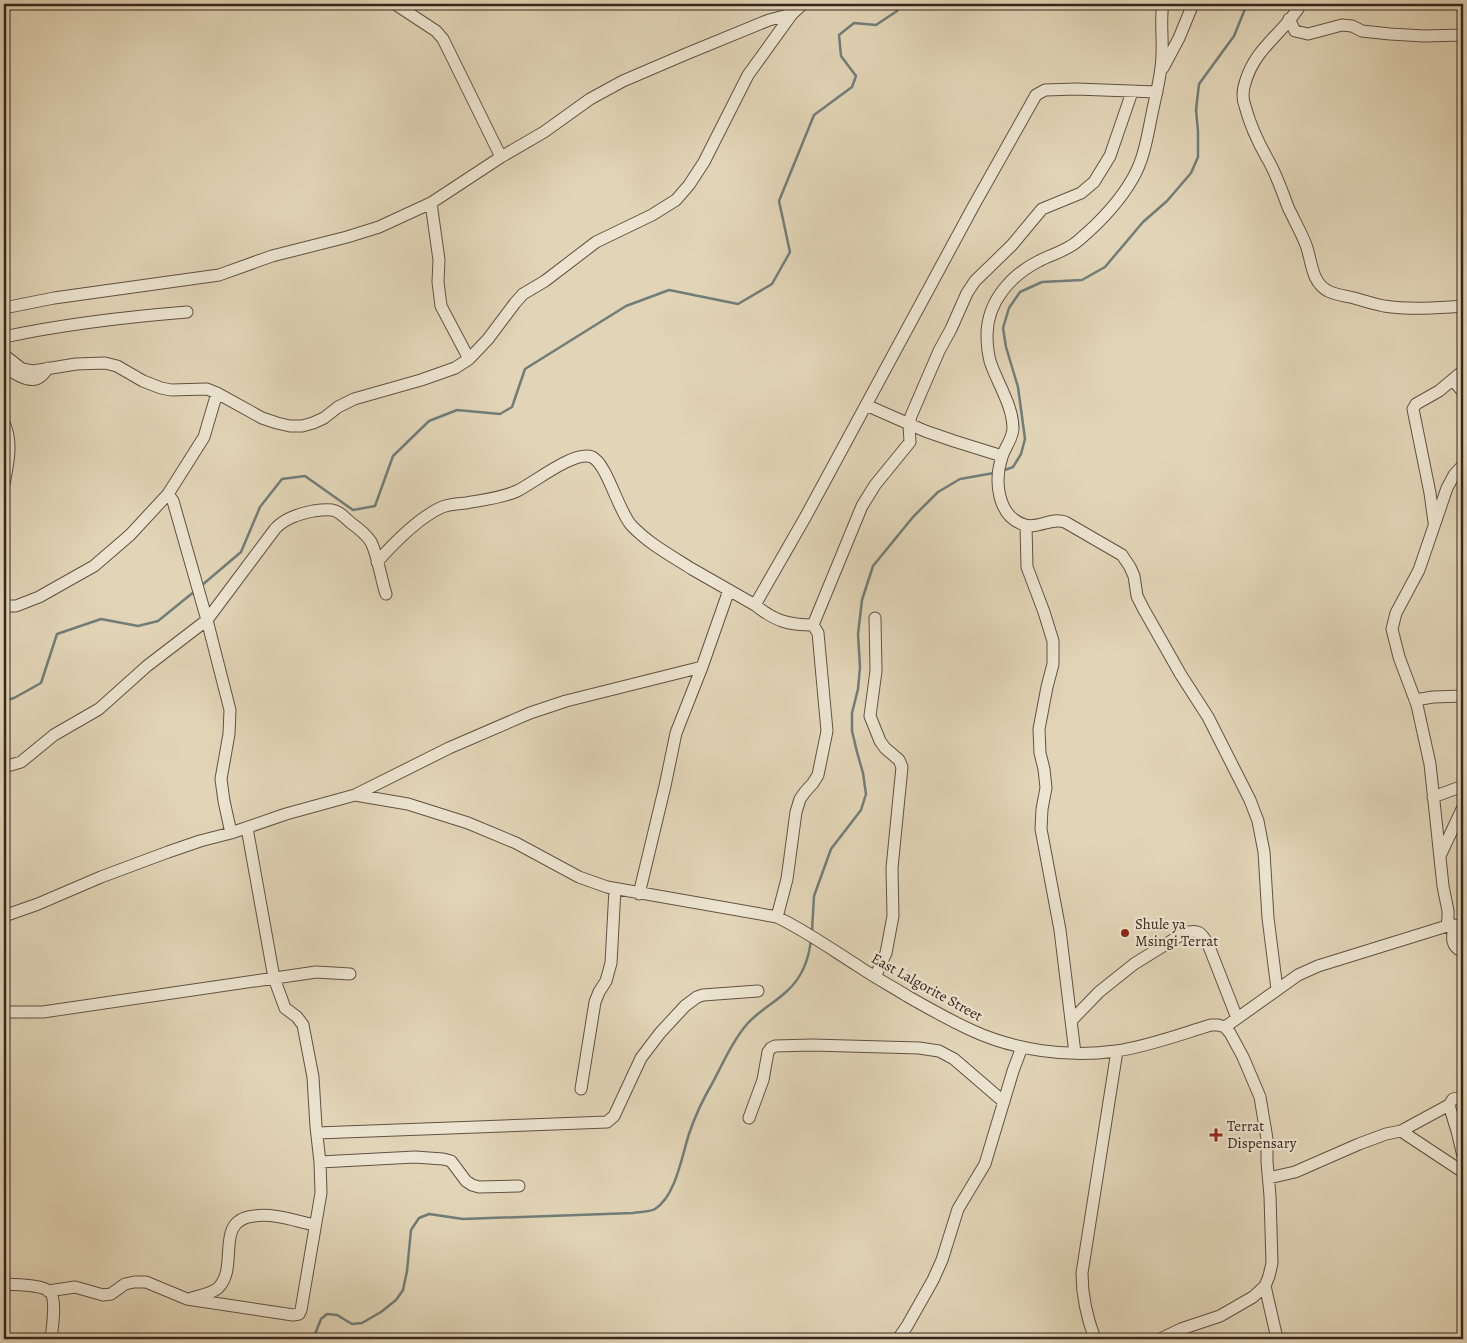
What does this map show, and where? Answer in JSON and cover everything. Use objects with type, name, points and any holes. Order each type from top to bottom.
[{"type":"street","points":[[395,4],[436,31],[443,39],[501,157]]},
{"type":"street","points":[[4,355],[22,369],[33,370],[76,364],[105,363],[117,366],[143,381],[161,388],[171,390],[207,389],[262,418],[277,424],[290,426],[302,426],[324,418],[338,407],[354,399],[455,368],[469,359],[488,339],[523,294],[552,276],[596,242],[652,215],[676,200],[689,185],[704,162],[748,75],[792,14],[803,4]]},
{"type":"street","points":[[1163,4],[1161,12],[1163,37],[1161,71],[1146,146],[1134,176],[1120,197],[1078,241],[1063,251],[1026,268],[1013,278],[995,303],[988,318],[987,335],[990,359],[1006,398],[1013,430],[1010,443],[1002,456],[999,472],[999,492],[1001,502],[1015,520],[1026,526],[1057,520],[1065,522],[1122,555],[1130,567],[1134,576],[1137,596],[1143,608],[1208,718],[1246,792],[1258,821],[1264,852],[1268,918],[1277,989]]},
{"type":"street","points":[[1161,71],[1179,38],[1193,4]]},
{"type":"street","points":[[1301,4],[1283,28],[1274,35],[1258,54],[1251,67],[1243,93],[1244,104],[1259,144],[1275,174],[1305,244],[1314,277],[1329,291],[1383,306],[1413,308],[1463,306]]},
{"type":"street","points":[[4,308],[54,298],[219,275],[272,256],[379,227],[431,204],[501,157],[544,132],[590,99],[623,81],[769,20],[792,14]]},
{"type":"street","points":[[1289,19],[1298,33]]},
{"type":"street","points":[[1274,35],[1308,34],[1342,25],[1390,34],[1424,36],[1463,35]]},
{"type":"street","points":[[755,605],[806,516],[973,206],[1036,95],[1045,90],[1076,89],[1156,92]]},
{"type":"street","points":[[813,625],[862,506],[875,486],[910,442],[909,424],[911,416],[938,352],[951,329],[967,293],[975,281],[1012,245],[1042,209],[1081,193],[1094,182],[1110,156],[1132,92]]},
{"type":"street","points":[[431,204],[440,260],[438,282],[440,306],[469,359]]},
{"type":"street","points":[[4,337],[42,329],[122,318],[187,312]]},
{"type":"street","points":[[4,366],[32,380],[41,377],[48,368]]},
{"type":"street","points":[[1435,524],[1413,409],[1416,404],[1439,391],[1463,371]]},
{"type":"street","points":[[1453,380],[1463,392]]},
{"type":"street","points":[[4,606],[16,606],[39,597],[94,566],[130,535],[168,494],[204,437],[217,393]]},
{"type":"street","points":[[866,405],[954,441],[1002,456]]},
{"type":"street","points":[[4,426],[9,445],[4,484]]},
{"type":"street","points":[[377,562],[388,549],[414,526],[442,507],[516,492],[558,466],[574,458],[584,456],[592,458],[601,465],[621,510],[631,524],[654,546],[755,605],[766,614],[794,625],[813,625]]},
{"type":"street","points":[[1463,464],[1447,488],[1419,570],[1392,624],[1399,657],[1415,700],[1430,764],[1443,886],[1453,942],[1456,948],[1463,952]]},
{"type":"street","points":[[168,494],[173,501],[230,710],[229,734],[221,778],[231,833]]},
{"type":"street","points":[[4,767],[21,762],[54,735],[99,709],[147,666],[206,620],[275,529],[284,521],[310,512],[328,509],[337,510],[363,533],[370,542],[386,594]]},
{"type":"street","points":[[1026,526],[1027,568],[1053,640],[1053,664],[1039,729],[1040,753],[1046,788],[1041,829],[1060,930],[1075,1053]]},
{"type":"street","points":[[639,894],[676,733],[729,590]]},
{"type":"street","points":[[875,618],[876,671],[870,716],[880,741],[899,760],[902,767],[892,868],[893,916],[886,953],[875,977]]},
{"type":"street","points":[[777,917],[787,879],[796,812],[800,799],[818,775],[827,731],[818,633],[813,625]]},
{"type":"street","points":[[4,916],[38,904],[86,883],[200,841],[247,828],[294,811],[355,795],[449,748],[530,713],[566,701],[702,667]]},
{"type":"street","points":[[1415,700],[1463,696]]},
{"type":"street","points":[[381,799],[389,778]]},
{"type":"street","points":[[1433,797],[1463,786]]},
{"type":"street","name":"East Lalgorite Street","points":[[355,795],[408,804],[468,824],[516,843],[579,877],[614,889],[777,917],[800,928],[875,977],[934,1011],[972,1031],[1022,1047],[1075,1053],[1117,1051],[1211,1025],[1225,1027]]},
{"type":"street","points":[[1440,856],[1463,806]]},
{"type":"street","points":[[48,1291],[75,1287],[107,1295],[125,1284],[146,1282],[187,1299],[293,1315],[299,1314],[301,1310],[321,1194],[313,1077],[303,1025],[297,1017],[285,1008],[274,978],[247,828]]},
{"type":"street","points":[[581,1089],[595,1002],[606,981],[611,963],[614,889]]},
{"type":"street","points":[[1160,1339],[1181,1328],[1220,1316],[1252,1297],[1265,1286],[1272,1263],[1267,1139],[1260,1097],[1243,1057],[1225,1027],[1298,975],[1318,966],[1450,926]]},
{"type":"street","points":[[1450,926],[1446,935],[1453,942]]},
{"type":"street","points":[[1071,1021],[1099,992],[1134,964],[1192,930],[1204,936],[1237,1018]]},
{"type":"street","points":[[4,1012],[44,1012],[316,972],[350,974]]},
{"type":"street","points":[[317,1133],[607,1122],[614,1116],[641,1058],[691,1000],[703,995],[758,991]]},
{"type":"street","points":[[749,1118],[763,1080],[768,1052],[776,1046],[812,1045],[919,1048],[939,1051],[954,1059],[1004,1102]]},
{"type":"street","points":[[898,1339],[907,1326],[942,1260],[958,1209],[985,1164],[1022,1047]]},
{"type":"street","points":[[1095,1339],[1082,1286],[1082,1273],[1117,1051]]},
{"type":"street","points":[[1269,1178],[1295,1172],[1359,1144],[1400,1131],[1449,1106],[1453,1099],[1463,1097]]},
{"type":"street","points":[[1449,1106],[1463,1156]]},
{"type":"street","points":[[1457,1131],[1463,1112]]},
{"type":"street","points":[[1400,1131],[1463,1172]]},
{"type":"street","points":[[320,1162],[414,1157],[443,1158],[451,1161],[466,1181],[472,1185],[479,1187],[519,1186]]},
{"type":"street","points":[[187,1299],[211,1292],[220,1286],[227,1268],[230,1231],[241,1219],[256,1215],[271,1216],[315,1225]]},
{"type":"street","points":[[4,1284],[38,1287],[48,1291],[53,1297],[54,1306],[51,1339]]},
{"type":"street","points":[[1265,1286],[1276,1334],[1275,1339]]},
{"type":"waterway","points":[[201,586],[241,552],[260,507],[282,479],[305,476],[353,510],[375,506],[393,456],[429,421],[457,410],[500,414],[512,407],[525,369],[626,306],[669,290],[738,304],[772,284],[790,252],[779,201],[814,115],[852,87],[856,76],[841,56],[839,35],[854,23],[876,25],[897,11],[900,4]]},
{"type":"waterway","points":[[1002,471],[1013,467],[1021,454],[1025,439],[1018,387],[1006,347],[1003,328],[1009,308],[1020,292],[1042,282],[1082,280],[1105,267],[1143,222],[1167,201],[1191,173],[1198,157],[1196,110],[1199,84],[1234,36],[1247,4]]},
{"type":"waterway","points":[[812,931],[814,896],[831,849],[861,810],[866,794],[863,773],[852,731],[852,713],[858,689],[860,667],[858,634],[862,600],[873,566],[913,517],[938,492],[960,479],[994,473]]},
{"type":"waterway","points":[[4,701],[14,698],[41,683],[57,634],[101,619],[138,626],[158,621],[195,591]]},
{"type":"waterway","points":[[313,1339],[321,1319],[327,1314],[337,1315],[352,1324],[362,1323],[381,1312],[396,1300],[403,1290],[411,1230],[419,1218],[429,1214],[463,1219],[633,1213],[655,1209],[662,1203],[673,1185],[697,1114],[733,1044],[752,1019],[792,987],[806,961],[811,939]]},
{"type":"place","name":"Shule ya Msingi Terrat","points":[[1125,933]]},
{"type":"place","name":"Terrat Dispensary","points":[[1216,1135]]}]
